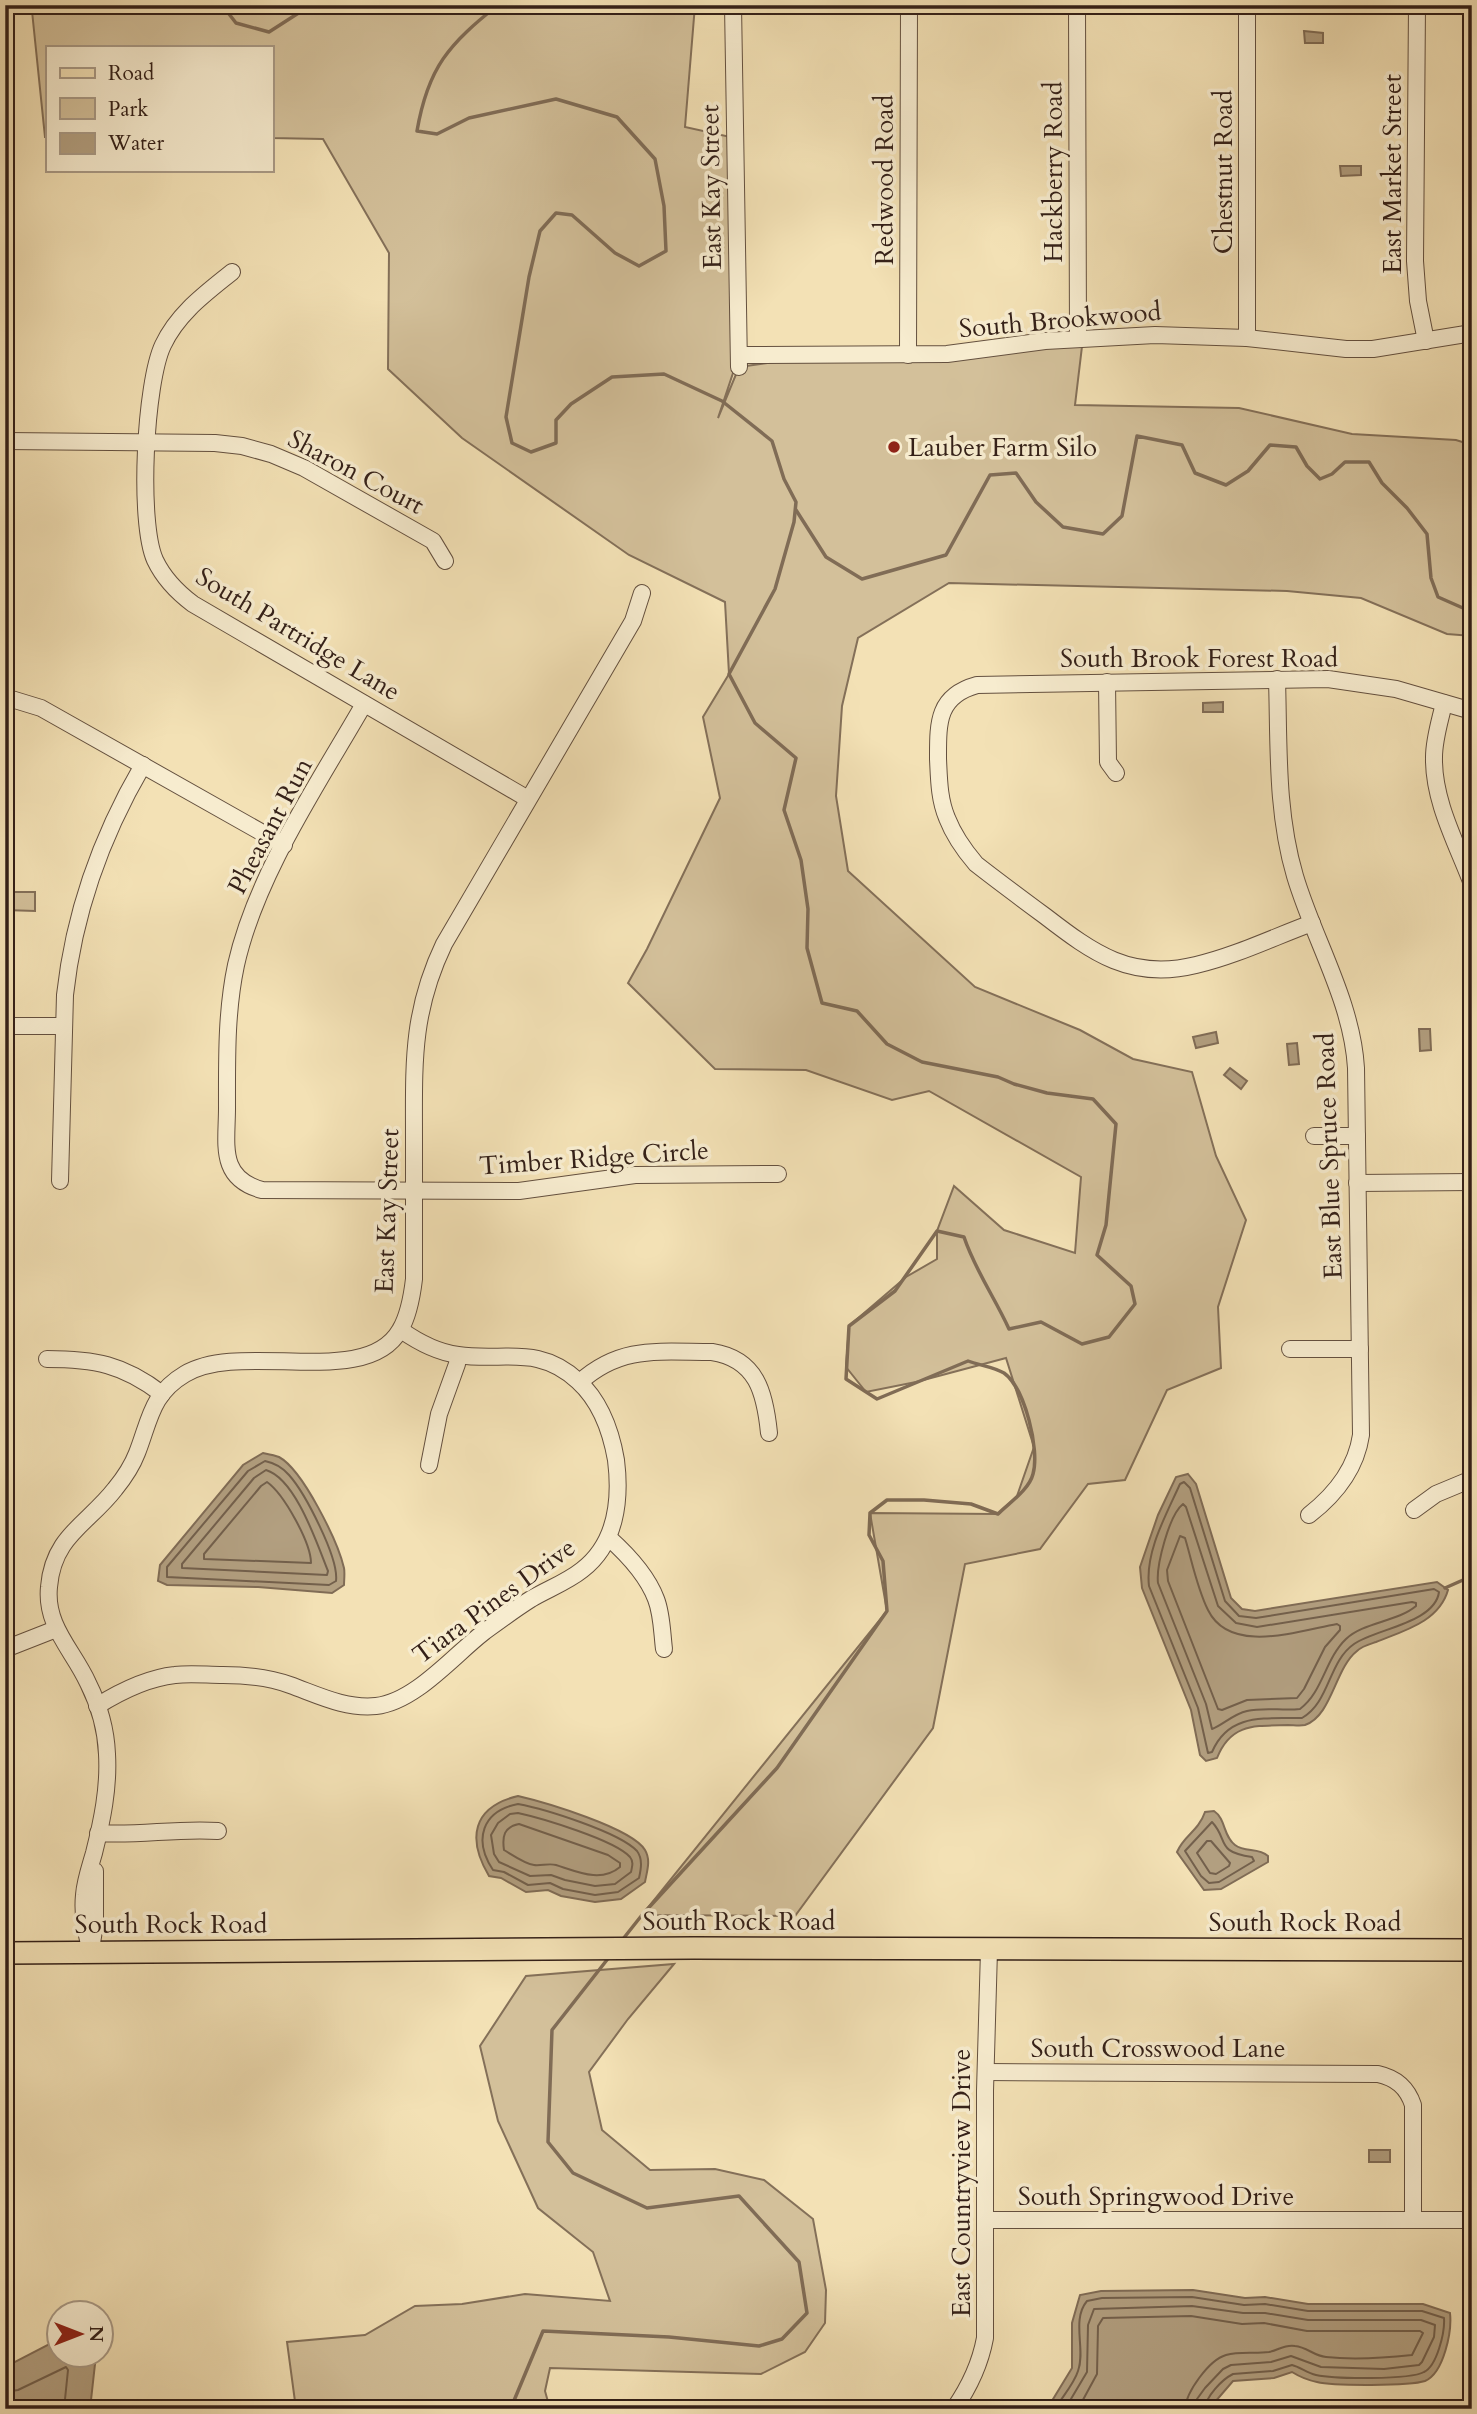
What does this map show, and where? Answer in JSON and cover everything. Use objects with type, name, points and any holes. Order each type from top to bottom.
[{"type":"main road","name":"South Rock Road","points":[[5,1953],[694,1948],[1472,1950]]},
{"type":"street","name":"East Kay Street","points":[[733,5],[739,361]]},
{"type":"street","name":"Redwood Road","points":[[908,355],[909,5]]},
{"type":"street","name":"Hackberry Road","points":[[1077,5],[1078,339]]},
{"type":"street","name":"Chestnut Road","points":[[1247,5],[1247,338]]},
{"type":"street","name":"East Market Street","points":[[1417,5],[1415,261],[1426,341]]},
{"type":"street","name":"South Partridge Lane","points":[[232,272],[187,309],[164,344],[153,374],[147,442],[148,536],[156,561],[170,583],[193,604],[528,799]]},
{"type":"street","name":"South Brookwood","points":[[739,361],[947,354],[1012,344],[1154,335],[1247,338],[1346,349],[1386,348],[1472,333]]},
{"type":"street","name":"Sharon Court","points":[[5,441],[147,442],[229,445],[256,450],[284,459],[433,541],[445,561]]},
{"type":"street","name":"East Kay Street","points":[[90,1952],[95,1924],[94,1851],[108,1774],[105,1740],[89,1683],[56,1629],[50,1609],[48,1591],[54,1561],[71,1532],[100,1507],[128,1471],[152,1407],[162,1394],[184,1375],[212,1363],[227,1361],[353,1360],[379,1350],[401,1330],[411,1301],[414,1279],[414,1060],[425,989],[443,944],[633,621],[642,593]]},
{"type":"street","name":"South Brook Forest Road","points":[[1312,923],[1197,965],[1174,969],[1149,969],[1127,965],[1107,959],[1087,948],[976,864],[952,829],[939,793],[938,727],[941,713],[954,696],[977,685],[1276,679],[1354,682],[1396,689],[1472,711]]},
{"type":"street","name":"East Blue Spruce Road","points":[[1276,679],[1282,812],[1294,873],[1353,1035],[1356,1068],[1361,1435],[1350,1472],[1338,1489],[1309,1514]]},
{"type":"street","points":[[1107,682],[1108,762],[1116,773]]},
{"type":"street","points":[[5,697],[41,708],[284,845]]},
{"type":"street","points":[[1444,703],[1435,741],[1434,773],[1441,803],[1472,884]]},
{"type":"street","name":"Pheasant Run","points":[[242,1181],[234,1174],[226,1154],[226,1040],[236,965],[251,915],[269,873],[364,704]]},
{"type":"street","points":[[60,1181],[68,970],[84,899],[110,828],[143,765]]},
{"type":"street","points":[[5,1026],[64,1026]]},
{"type":"street","points":[[1314,1136],[1357,1136]]},
{"type":"street","name":"Timber Ridge Circle","points":[[242,1181],[262,1190],[519,1191],[635,1175],[778,1174]]},
{"type":"street","points":[[1357,1183],[1472,1182]]},
{"type":"street","name":"Tiara Pines Drive","points":[[97,1706],[135,1685],[175,1675],[251,1676],[289,1684],[340,1703],[377,1706],[391,1702],[413,1690],[482,1633],[531,1599],[581,1571],[601,1552],[609,1538],[617,1507],[614,1447],[600,1409],[579,1382],[562,1369],[531,1357],[458,1356],[432,1349],[401,1330]]},
{"type":"street","points":[[1290,1349],[1360,1349]]},
{"type":"street","points":[[579,1382],[603,1364],[632,1354],[724,1354],[739,1361],[757,1379],[767,1408],[769,1433]]},
{"type":"street","points":[[429,1465],[439,1414],[458,1356]]},
{"type":"street","points":[[47,1359],[77,1359],[117,1367],[140,1378],[162,1394]]},
{"type":"street","points":[[1414,1510],[1436,1494],[1472,1479]]},
{"type":"street","points":[[609,1538],[638,1567],[657,1600],[664,1649]]},
{"type":"street","points":[[5,1650],[56,1629]]},
{"type":"street","points":[[98,1833],[138,1834],[192,1829],[218,1831]]},
{"type":"street","name":"East Countryview Drive","points":[[954,2409],[974,2377],[982,2357],[985,2338],[989,1950]]},
{"type":"street","name":"South Crosswood Lane","points":[[986,2072],[1388,2076],[1407,2091],[1412,2105],[1413,2220]]},
{"type":"street","name":"South Springwood Drive","points":[[985,2220],[1472,2220]]},
{"type":"green space","points":[[98,5],[695,5],[685,127],[735,138],[739,355],[718,418],[739,367],[827,355],[1083,338],[1075,405],[1239,408],[1352,434],[1456,440],[1472,445],[1472,636],[1447,634],[1361,598],[1287,591],[949,583],[858,638],[842,706],[836,796],[848,871],[975,987],[1080,1030],[1133,1059],[1192,1072],[1216,1156],[1246,1220],[1218,1307],[1221,1368],[1167,1390],[1125,1480],[1088,1484],[1040,1549],[965,1564],[933,1728],[795,1916],[642,1915],[887,1611],[870,1513],[998,1514],[1017,1496],[1034,1447],[1006,1358],[866,1392],[846,1367],[849,1326],[906,1277],[937,1259],[937,1231],[954,1186],[1004,1230],[1075,1253],[1081,1177],[929,1091],[892,1100],[806,1070],[715,1069],[628,983],[720,798],[703,717],[729,674],[725,602],[629,555],[462,438],[388,369],[389,253],[323,139],[273,138],[273,46],[46,46],[45,137],[32,11]]},
{"type":"green space","points":[[5,892],[35,892],[35,911],[5,910]]},
{"type":"green space","points":[[674,1964],[628,2019],[589,2072],[602,2130],[650,2170],[715,2169],[764,2180],[813,2219],[826,2290],[825,2323],[805,2352],[761,2374],[550,2368],[545,2391],[550,2409],[296,2409],[287,2342],[365,2335],[415,2306],[462,2304],[525,2294],[610,2301],[593,2252],[538,2208],[498,2121],[480,2046],[526,1976]]},
{"type":"water","points":[[1304,31],[1323,33],[1323,43],[1305,43]]},
{"type":"water","points":[[1340,166],[1361,166],[1361,175],[1341,176]]},
{"type":"water","points":[[1223,702],[1223,712],[1203,712],[1203,703]]},
{"type":"water","points":[[1419,1029],[1430,1029],[1431,1050],[1420,1051]]},
{"type":"water","points":[[1216,1032],[1218,1043],[1196,1048],[1193,1037]]},
{"type":"water","points":[[1297,1043],[1299,1064],[1289,1065],[1287,1044]]},
{"type":"water","points":[[1230,1068],[1247,1081],[1241,1089],[1224,1075]]},
{"type":"water","points":[[263,1453],[279,1457],[288,1464],[309,1491],[340,1556],[344,1585],[332,1593],[258,1587],[167,1585],[158,1581],[160,1565],[243,1465]]},
{"type":"water","points":[[1188,1474],[1196,1484],[1231,1598],[1242,1609],[1255,1611],[1437,1582],[1448,1590],[1437,1610],[1428,1618],[1357,1651],[1343,1668],[1328,1702],[1314,1720],[1305,1725],[1255,1727],[1237,1732],[1229,1738],[1217,1758],[1206,1761],[1200,1755],[1191,1710],[1142,1588],[1140,1567],[1158,1515],[1176,1477]]},
{"type":"water","points":[[518,1796],[586,1817],[637,1842],[648,1858],[645,1882],[621,1899],[595,1902],[561,1896],[548,1890],[526,1892],[501,1878],[489,1876],[478,1849],[478,1826],[491,1808]]},
{"type":"water","points":[[1214,1811],[1221,1818],[1228,1837],[1235,1845],[1264,1853],[1268,1856],[1268,1862],[1221,1889],[1204,1890],[1177,1852],[1205,1812]]},
{"type":"water","points":[[1369,2150],[1390,2150],[1390,2162],[1369,2162]]},
{"type":"water","points":[[1193,2290],[1308,2304],[1423,2304],[1450,2313],[1450,2330],[1437,2370],[1432,2377],[1417,2383],[1326,2383],[1292,2372],[1274,2378],[1233,2381],[1209,2409],[1047,2409],[1072,2368],[1072,2323],[1080,2295],[1101,2291]]},
{"type":"water","points":[[46,2346],[46,2368],[95,2368],[90,2409],[5,2409],[5,2367]]},
{"type":"waterway","points":[[222,5],[236,23],[269,32],[311,5]]},
{"type":"waterway","points":[[498,5],[466,32],[443,59],[427,90],[417,131],[437,134],[469,118],[556,99],[617,117],[655,159],[664,206],[666,251],[639,266],[615,253],[572,215],[556,213],[540,231],[529,277],[506,417],[512,443],[531,452],[556,443],[556,420],[571,404],[612,377],[664,374],[722,401],[772,441],[784,479],[796,502],[794,522],[775,589],[729,674],[755,723],[796,758],[784,810],[801,860],[808,909],[807,948],[822,1003],[857,1011],[887,1044],[922,1062],[998,1077],[1047,1093],[1093,1099],[1116,1124],[1106,1225],[1097,1255],[1131,1286],[1135,1304],[1109,1337],[1082,1344],[1041,1322],[1009,1329],[964,1237],[937,1231],[895,1291],[849,1326],[846,1379],[877,1399],[968,1361],[1004,1373],[1018,1392],[1029,1420],[1035,1463],[1031,1480],[998,1514],[971,1504],[924,1500],[887,1500],[870,1513],[869,1535],[883,1561],[887,1611],[777,1768],[623,1939]]},
{"type":"waterway","points":[[796,510],[826,557],[862,579],[946,555],[990,475],[1016,473],[1036,502],[1063,527],[1103,534],[1122,516],[1137,436],[1182,445],[1195,473],[1226,485],[1248,471],[1270,445],[1296,447],[1307,466],[1320,479],[1332,474],[1345,462],[1369,462],[1382,483],[1407,508],[1427,534],[1431,578],[1438,597],[1472,612]]},
{"type":"waterway","points":[[1445,1588],[1472,1576]]},
{"type":"waterway","points":[[515,2409],[513,2403],[543,2331],[669,2337],[759,2346],[782,2339],[807,2313],[799,2262],[739,2196],[647,2208],[573,2173],[548,2142],[552,2030],[610,1956]]},
{"type":"place","name":"Lauber Farm Silo","points":[[894,447]]}]
